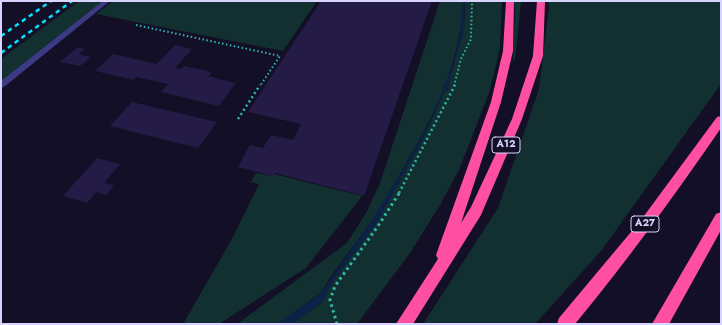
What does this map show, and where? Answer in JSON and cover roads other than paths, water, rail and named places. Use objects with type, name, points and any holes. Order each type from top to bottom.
[{"type":"highway","name":"A12","points":[[435,277],[496,102],[508,51],[510,1]]},
{"type":"highway","name":"A12","points":[[404,324],[476,211],[518,119],[538,56],[541,1]]},
{"type":"highway","name":"A27","points":[[565,324],[586,300],[684,173],[721,120]]},
{"type":"highway","points":[[660,324],[721,218]]},
{"type":"street","points":[[1,85],[107,1]]},
{"type":"water","points":[[463,1],[465,1],[464,31],[448,86],[449,89],[445,90],[423,139],[375,225],[335,278],[321,303],[292,324],[278,324],[321,293],[370,223],[407,163],[430,121],[453,64],[459,40]]},
{"type":"railway","points":[[1,36],[51,1]]},
{"type":"railway","points":[[1,53],[72,1]]}]
